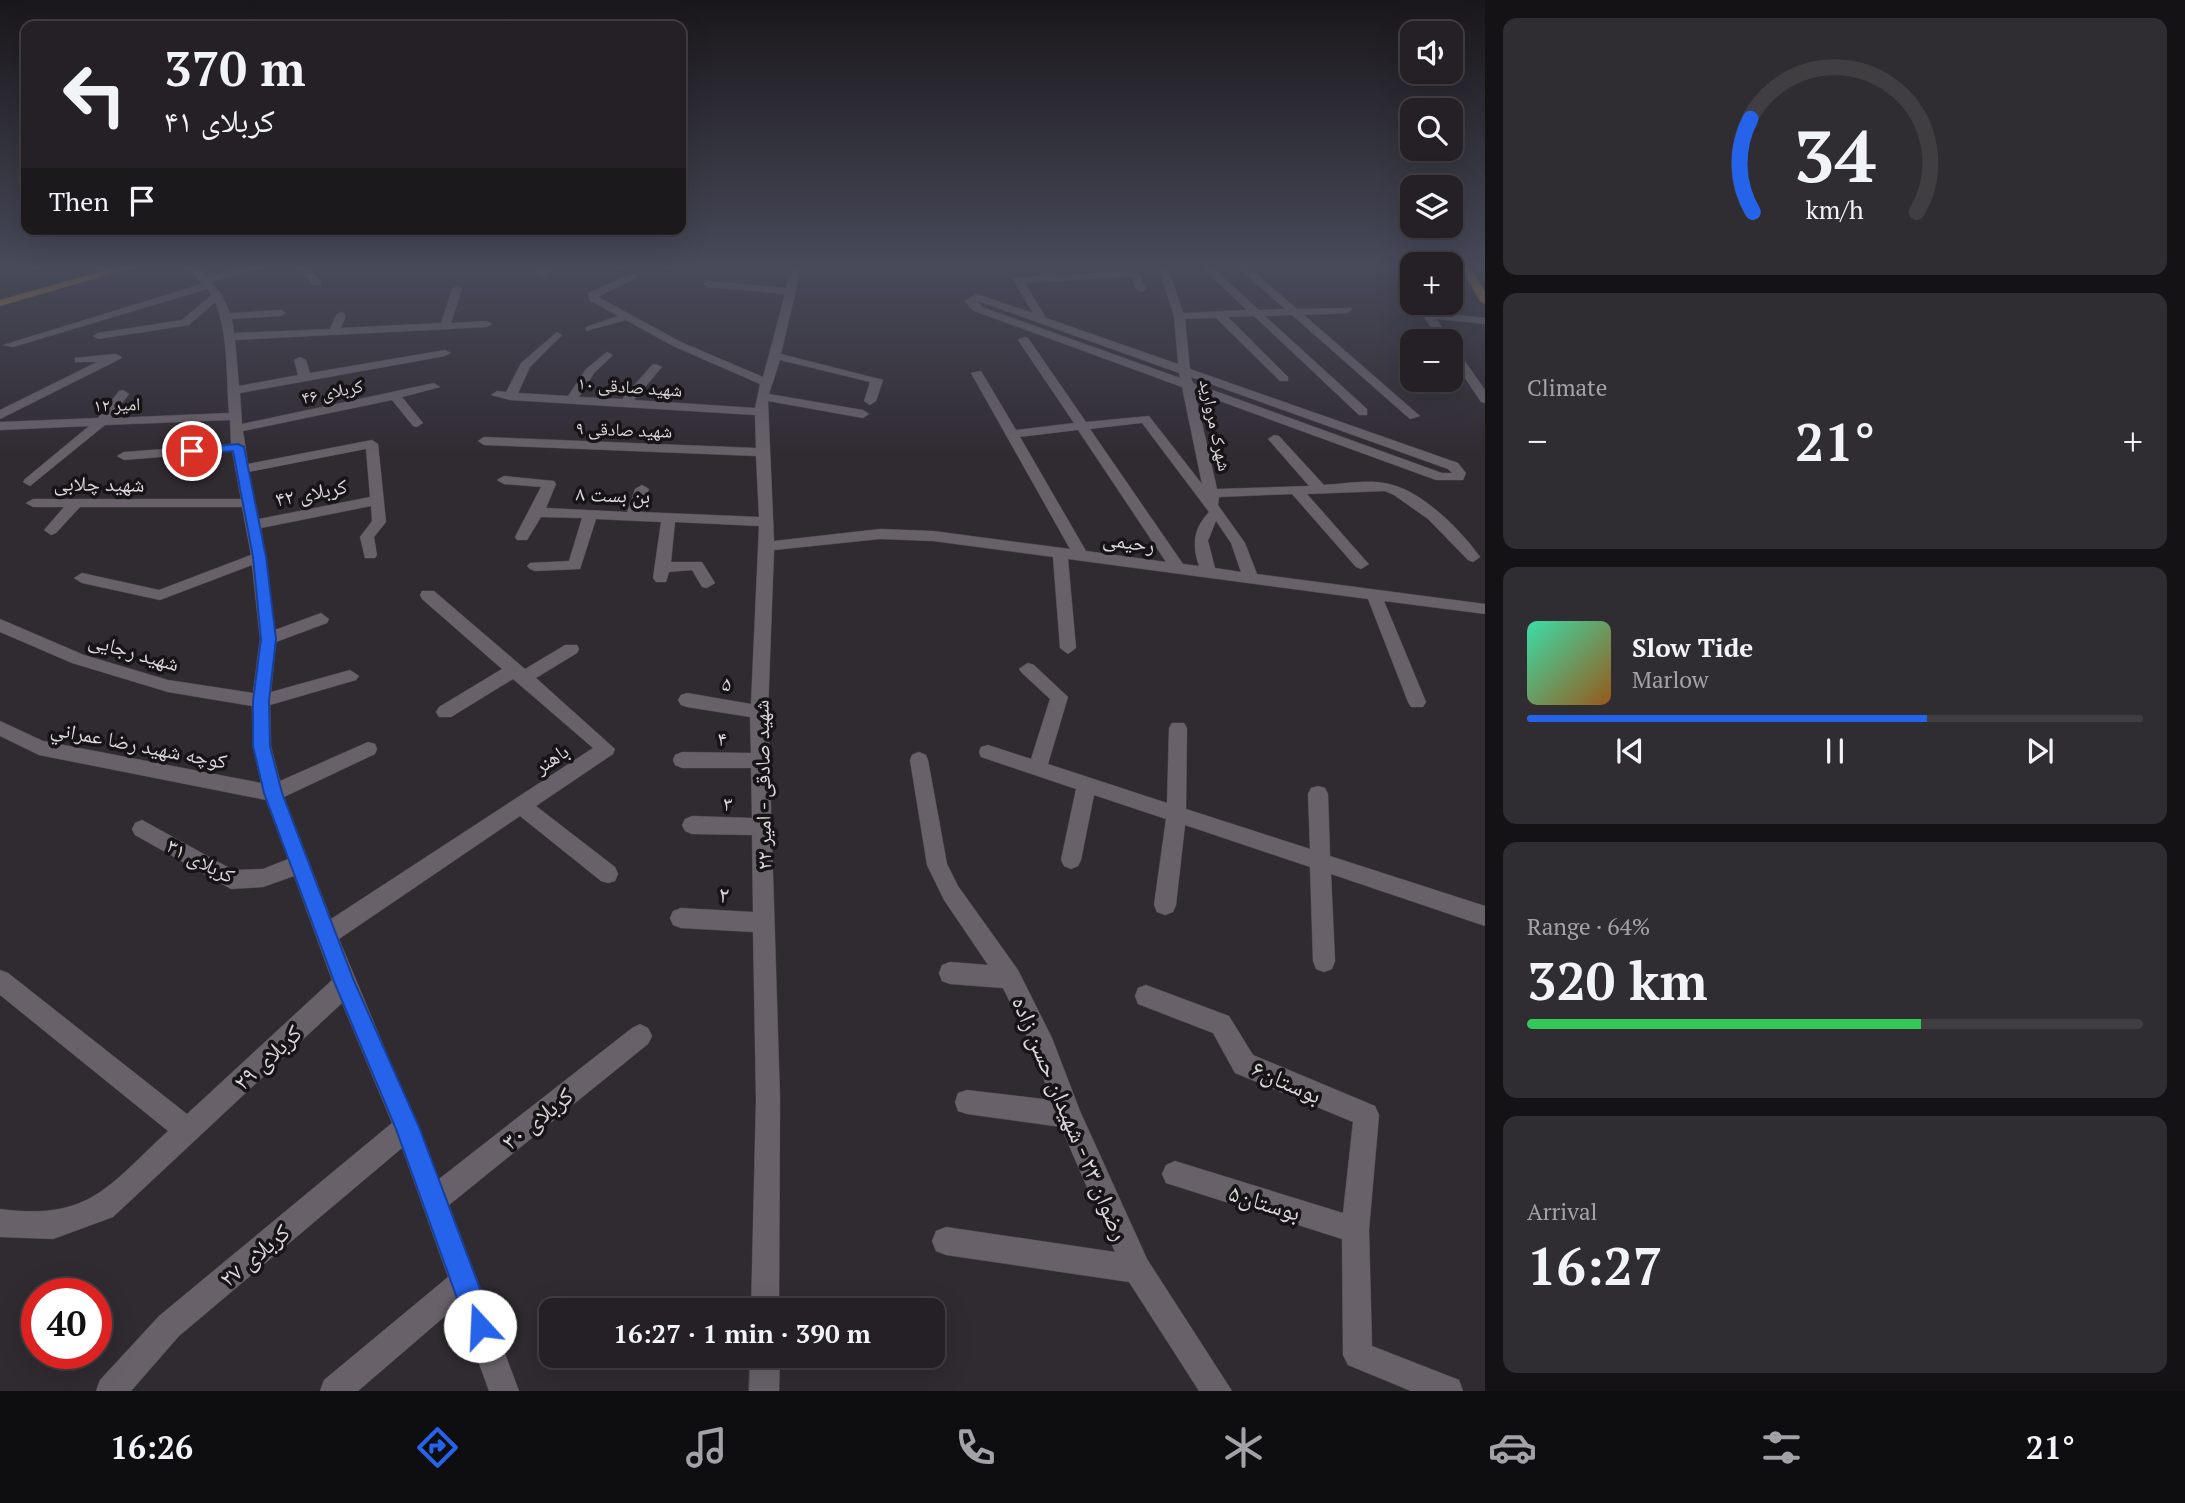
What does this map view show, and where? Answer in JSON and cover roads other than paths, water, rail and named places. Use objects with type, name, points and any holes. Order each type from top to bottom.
[{"type":"street","points":[[9,345],[60,329]]},
{"type":"street","points":[[98,336],[153,329]]},
{"type":"street","points":[[228,329],[237,431],[259,557],[268,639],[261,701],[262,746],[273,793],[345,984],[407,1127],[504,1391]]},
{"type":"street","points":[[229,337],[391,329]]},
{"type":"street","points":[[648,329],[763,397],[863,414]]},
{"type":"street","name":"شهید صادقی - امیر ۲۲","points":[[765,1298],[768,1099],[760,712],[767,546],[764,522],[763,397],[782,329]]},
{"type":"street","points":[[1033,329],[1441,477],[1458,477],[1459,473],[1453,466],[1071,329]]},
{"type":"street","name":"شهرک مروارید","points":[[1180,329],[1184,370],[1215,513],[1238,543],[1252,580]]},
{"type":"street","points":[[1233,329],[1284,379]]},
{"type":"street","points":[[1273,329],[1363,412]]},
{"type":"street","points":[[1314,329],[1414,416]]},
{"type":"street","name":"شهید صادقی ۱۰","points":[[557,335],[525,365],[504,396],[625,403],[763,397]]},
{"type":"street","points":[[1024,340],[1180,570]]},
{"type":"street","points":[[666,349],[677,344]]},
{"type":"street","points":[[384,347],[390,363]]},
{"type":"street","points":[[235,390],[445,353]]},
{"type":"street","points":[[571,400],[590,371],[607,355]]},
{"type":"street","points":[[776,356],[877,380],[870,401]]},
{"type":"street","points":[[0,415],[116,357],[79,360]]},
{"type":"street","points":[[300,360],[304,378]]},
{"type":"street","points":[[625,403],[656,367]]},
{"type":"street","points":[[1463,367],[1485,399]]},
{"type":"street","points":[[977,373],[1081,556]]},
{"type":"street","name":"کربلای ۴۶","points":[[237,431],[434,387]]},
{"type":"street","points":[[30,482],[101,422],[122,394]]},
{"type":"street","points":[[395,396],[417,423]]},
{"type":"street","points":[[1013,434],[1145,419],[1215,513],[1199,534],[1209,574]]},
{"type":"street","name":"امير ۱۲","points":[[0,426],[101,422],[237,431]]},
{"type":"street","points":[[0,438],[20,425]]},
{"type":"street","points":[[124,456],[237,431]]},
{"type":"street","points":[[1274,439],[1319,488]]},
{"type":"street","name":"شهید صادقی ۹","points":[[484,441],[763,452]]},
{"type":"street","points":[[242,469],[372,444],[379,522],[367,537],[370,555]]},
{"type":"street","name":"بن بست ۸","points":[[504,480],[549,484],[537,512],[764,522]]},
{"type":"street","points":[[1211,492],[1385,487],[1406,493],[1473,557]]},
{"type":"street","points":[[633,516],[642,489]]},
{"type":"street","points":[[1295,489],[1361,564]]},
{"type":"street","name":"کربلای ۴۲","points":[[253,525],[377,500]]},
{"type":"street","name":"شهید چلابی","points":[[33,503],[249,503]]},
{"type":"street","points":[[51,530],[76,503]]},
{"type":"street","points":[[522,537],[537,512]]},
{"type":"street","points":[[535,566],[575,566],[590,514]]},
{"type":"street","points":[[669,517],[662,573],[697,565],[707,583]]},
{"type":"street","name":"رحیمی","points":[[767,546],[906,535],[1485,609]]},
{"type":"street","points":[[1060,553],[1068,648]]},
{"type":"street","points":[[82,578],[160,595],[259,557]]},
{"type":"street","name":"باهنر","points":[[326,935],[606,749],[428,595]]},
{"type":"street","points":[[1374,595],[1417,702]]},
{"type":"street","points":[[268,639],[321,619]]},
{"type":"street","name":"شهید رجایی","points":[[0,625],[78,659],[168,686],[261,701]]},
{"type":"street","points":[[445,712],[571,649]]},
{"type":"street","points":[[1028,669],[1059,697],[1038,768]]},
{"type":"street","points":[[261,701],[350,676]]},
{"type":"street","name":"۵","points":[[687,700],[760,712]]},
{"type":"street","name":"كوچه شهيد رضا عمراني","points":[[0,728],[39,748],[273,793]]},
{"type":"street","points":[[1165,905],[1176,814],[1178,728]]},
{"type":"street","points":[[273,793],[369,749]]},
{"type":"street","points":[[988,752],[1485,916]]},
{"type":"street","name":"۴","points":[[682,760],[761,761]]},
{"type":"street","name":"رضوان ۲۳ - شهیدان حسن زاده","points":[[919,760],[937,865],[951,892],[1010,978],[1044,1046],[1069,1115],[1137,1269],[1217,1391]]},
{"type":"street","points":[[1072,860],[1087,784]]},
{"type":"street","points":[[1318,793],[1324,961]]},
{"type":"street","points":[[520,805],[608,874]]},
{"type":"street","name":"۳","points":[[692,825],[762,827]]},
{"type":"street","name":"کربلای ۳۱","points":[[142,829],[232,880],[263,878],[300,864]]},
{"type":"street","name":"۲","points":[[681,918],[764,923]]},
{"type":"street","points":[[950,973],[1010,978]]},
{"type":"street","points":[[0,981],[189,1131]]},
{"type":"street","name":"کربلای ۲۹","points":[[0,1223],[39,1229],[76,1220],[104,1208],[345,984]]},
{"type":"street","name":"بوستان۶","points":[[1146,996],[1221,1024],[1244,1064],[1366,1115],[1355,1230]]},
{"type":"street","name":"کربلای ۳۰","points":[[434,1200],[640,1035]]},
{"type":"street","points":[[967,1102],[1069,1115]]},
{"type":"street","name":"کربلای ۲۷","points":[[110,1391],[169,1326],[407,1127]]},
{"type":"street","name":"بوستان۵","points":[[1175,1174],[1355,1230]]},
{"type":"street","points":[[1355,1230],[1358,1355],[1448,1391]]},
{"type":"street","points":[[946,1241],[1137,1269]]},
{"type":"street","points":[[335,1391],[464,1282]]},
{"type":"street","points":[[764,1391],[765,1368]]}]
